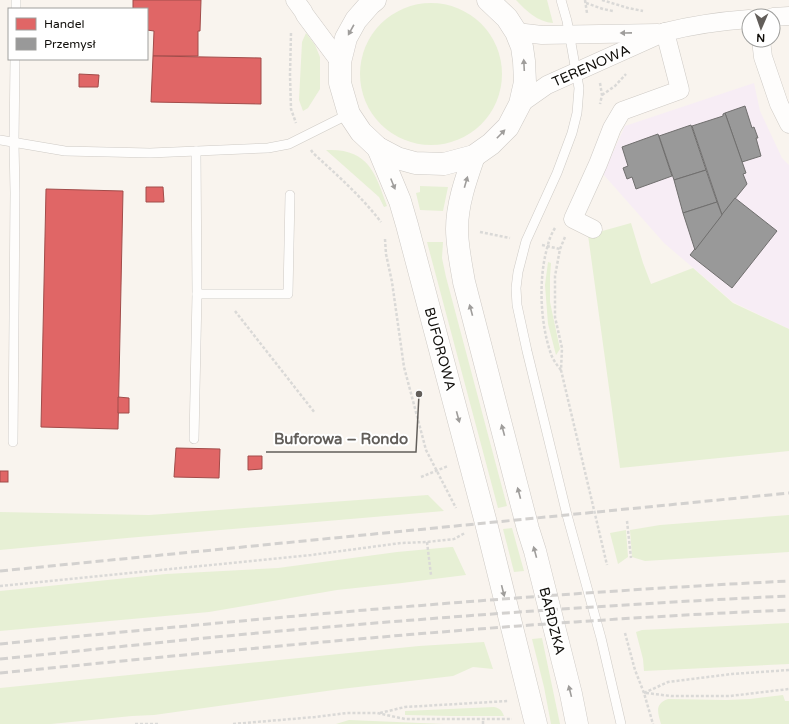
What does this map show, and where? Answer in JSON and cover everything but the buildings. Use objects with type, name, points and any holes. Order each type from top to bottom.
[{"type":"main road","points":[[369,1],[346,38],[340,62],[340,83],[350,114],[361,132],[378,148],[397,158],[415,163],[444,164],[474,156],[491,144],[508,127],[520,104],[525,82],[522,47],[516,32],[507,18],[488,0]]},
{"type":"main road","name":"BUFOROWA","points":[[378,148],[400,201],[407,225],[494,553],[536,724]]},
{"type":"main road","name":"BARDZKA","points":[[474,156],[460,203],[458,217],[457,228],[460,260],[464,282],[571,694],[577,724]]},
{"type":"street","points":[[295,0],[340,62]]},
{"type":"street","name":"TERENOWA","points":[[516,32],[542,35],[665,32],[722,21],[741,20]]},
{"type":"street","points":[[593,229],[573,219],[598,164],[612,128],[622,111],[680,90],[665,32]]},
{"type":"street","name":"TERENOWA","points":[[520,104],[548,85],[665,32]]},
{"type":"street","points":[[762,48],[779,104],[789,124]]},
{"type":"lane","points":[[561,0],[570,34],[579,88],[577,113],[572,133],[557,174],[526,241],[518,272],[516,294],[527,351],[570,526],[601,638],[621,724]]},
{"type":"lane","points":[[12,442],[15,60]]},
{"type":"lane","points":[[0,140],[65,151],[150,153],[268,148],[285,145],[350,114]]},
{"type":"lane","points":[[194,440],[197,294],[196,151]]},
{"type":"lane","points":[[197,294],[288,294],[290,195]]},
{"type":"path","points":[[291,31],[291,109],[294,120]]},
{"type":"path","points":[[313,153],[353,190],[384,226]]},
{"type":"path","points":[[573,219],[560,249],[555,276],[555,317],[562,348],[561,370],[607,565]]},
{"type":"path","points":[[385,233],[386,254],[392,282],[404,366],[426,450],[459,512]]},
{"type":"path","points":[[221,294],[315,413]]},
{"type":"path","points":[[542,301],[544,324],[551,356],[561,370]]},
{"type":"path","points":[[421,477],[448,466]]},
{"type":"path","points":[[627,521],[631,558]]},
{"type":"path","points":[[0,586],[311,555],[401,543],[454,539],[464,533]]},
{"type":"path","points":[[427,542],[431,575]]},
{"type":"path","points":[[625,633],[652,724]]},
{"type":"path","points":[[644,693],[668,682],[732,674],[789,670]]},
{"type":"path","points":[[644,693],[671,696],[730,696],[789,689]]},
{"type":"path","points":[[234,724],[346,713],[377,713],[405,707],[508,701]]},
{"type":"path","points":[[377,713],[404,719],[512,719]]},
{"type":"path","points":[[483,719],[483,724]]},
{"type":"path","points":[[135,724],[160,724]]},
{"type":"shaded area","points":[[754,83],[760,111],[782,158],[789,165],[789,329],[733,302],[664,243],[603,174],[625,126]]},
{"type":"green space","points":[[516,0],[547,0],[553,23],[542,21],[537,18],[528,12]]},
{"type":"green space","points":[[424,3],[438,3],[465,11],[486,29],[497,47],[501,60],[501,88],[494,108],[476,129],[465,137],[452,142],[438,145],[424,145],[397,137],[376,119],[368,108],[363,95],[360,81],[360,67],[368,40],[386,19],[397,11],[410,6]]},
{"type":"green space","points":[[306,33],[315,45],[320,57],[320,89],[308,108],[303,111],[299,100],[302,42]]},
{"type":"green space","points":[[326,150],[340,150],[352,153],[368,164],[374,173],[387,206],[384,207],[379,197]]},
{"type":"green space","points":[[420,186],[448,187],[443,211],[420,210],[416,193],[420,192]]},
{"type":"green space","points":[[631,223],[651,284],[693,268],[733,303],[789,329],[789,451],[620,468],[588,235]]},
{"type":"green space","points":[[427,242],[443,242],[442,258],[446,277],[507,506],[498,508]]},
{"type":"green space","points":[[548,262],[551,263],[550,302],[560,349],[556,355],[548,324],[545,285]]},
{"type":"green space","points":[[428,495],[444,511],[0,550],[0,512],[149,515]]},
{"type":"green space","points":[[789,515],[789,552],[645,561],[632,557],[630,530],[660,525]]},
{"type":"green space","points":[[512,528],[524,571],[514,572],[503,529]]},
{"type":"green space","points":[[626,530],[628,557],[618,564],[610,533]]},
{"type":"green space","points":[[453,547],[466,575],[337,590],[209,612],[0,631],[0,591],[166,574],[278,568],[397,552]]},
{"type":"green space","points":[[789,623],[789,664],[644,671],[643,659],[636,632],[642,630]]},
{"type":"green space","points":[[542,638],[560,724],[551,724],[544,687],[532,639]]},
{"type":"green space","points":[[484,642],[493,669],[473,667],[453,676],[341,689],[154,715],[51,724],[0,724],[0,688],[419,646]]},
{"type":"green space","points":[[783,695],[785,701],[789,701],[789,724],[661,724],[658,713],[661,703],[668,699],[726,700]]},
{"type":"green space","points":[[498,708],[504,716],[405,715],[405,711]]},
{"type":"green space","points":[[349,720],[444,724],[336,724]]},
{"type":"railway","points":[[0,571],[789,493]]},
{"type":"railway","points":[[0,644],[197,625],[493,600],[690,586],[789,581]]},
{"type":"railway","points":[[0,659],[235,635],[399,621],[529,611],[789,596]]},
{"type":"railway","points":[[0,673],[493,628],[789,610]]},
{"type":"place","name":"Buforowa – Rondo","points":[[419,394]]}]
